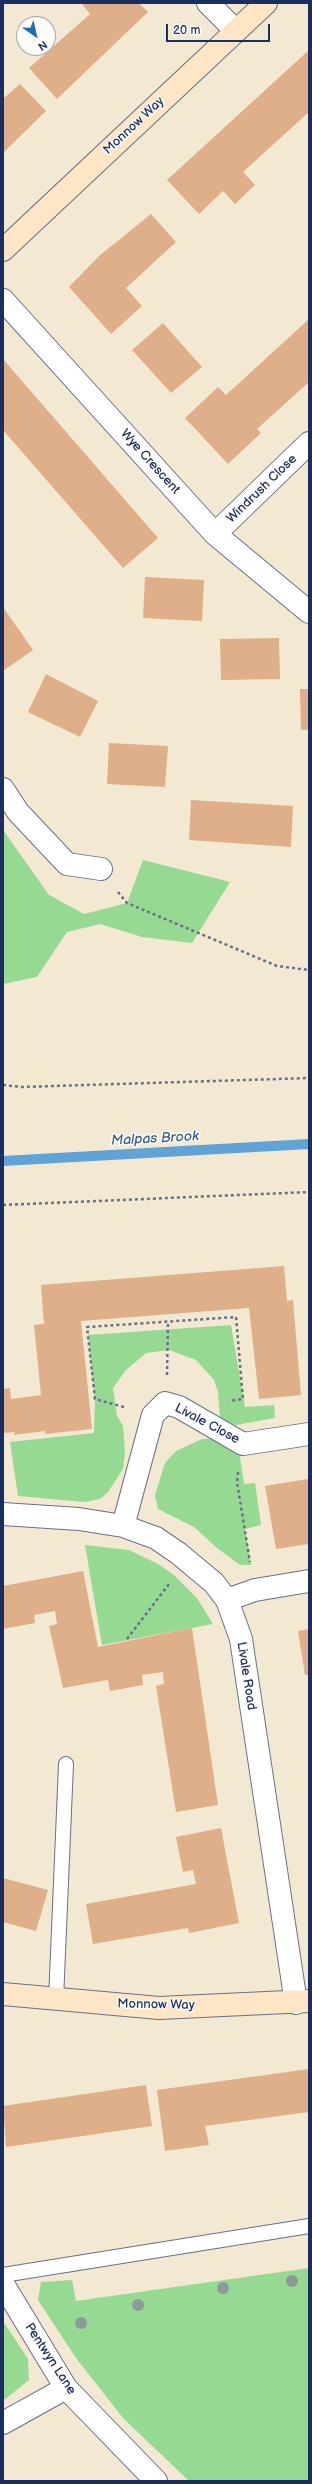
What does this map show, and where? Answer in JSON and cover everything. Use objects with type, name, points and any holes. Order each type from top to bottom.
[{"type":"street","points":[[208,3],[236,30]]},
{"type":"street","name":"Monnow Way","points":[[3,250],[266,3]]},
{"type":"street","name":"Wye Crescent","points":[[3,300],[216,534],[309,612]]},
{"type":"street","name":"Windrush Close","points":[[216,534],[309,443]]},
{"type":"street","points":[[3,789],[18,812],[67,864],[100,869]]},
{"type":"street","name":"Livale Close","points":[[123,1526],[166,1408],[243,1444],[309,1434]]},
{"type":"street","name":"Livale Road","points":[[3,1514],[79,1519],[123,1526],[156,1538],[187,1560],[214,1583],[227,1600],[241,1640],[302,2002]]},
{"type":"street","points":[[227,1600],[255,1590],[309,1581]]},
{"type":"street","name":"Monnow Way","points":[[3,1994],[56,2000],[159,2008],[302,2002]]},
{"type":"street","name":"Pentwyn Lane","points":[[3,2284],[66,2388],[156,2481]]},
{"type":"street","points":[[3,2423],[66,2388]]},
{"type":"lane","points":[[56,2000],[66,1764]]},
{"type":"lane","points":[[3,2276],[309,2226]]},
{"type":"path","points":[[100,869],[127,903],[277,966],[309,970]]},
{"type":"path","points":[[3,1084],[22,1087],[309,1078]]},
{"type":"path","points":[[3,1205],[309,1192]]},
{"type":"path","points":[[236,1317],[243,1399],[166,1408],[95,1399],[87,1327],[168,1321],[236,1317]]},
{"type":"path","points":[[166,1408],[169,1350],[168,1321]]},
{"type":"path","points":[[243,1444],[237,1482],[255,1590]]},
{"type":"path","points":[[127,1639],[187,1560]]},
{"type":"green space","points":[[3,830],[49,895],[84,914],[127,903],[143,860],[230,882],[192,943],[142,937],[100,924],[67,932],[37,977],[3,984]]},
{"type":"green space","points":[[231,1325],[245,1407],[274,1405],[275,1418],[236,1425],[220,1418],[218,1392],[214,1380],[196,1360],[169,1350],[146,1353],[126,1370],[113,1388],[117,1416],[123,1426],[125,1452],[123,1469],[108,1492],[100,1499],[84,1502],[18,1496],[10,1442],[94,1433],[95,1399],[88,1335]]},
{"type":"green space","points":[[202,1439],[216,1439],[234,1450],[240,1457],[244,1484],[255,1483],[261,1525],[245,1529],[251,1565],[240,1565],[217,1548],[194,1527],[158,1509],[155,1495],[165,1463],[176,1451]]},
{"type":"green space","points":[[85,1545],[129,1550],[160,1565],[175,1576],[197,1598],[213,1624],[102,1645]]},
{"type":"green space","points":[[309,2268],[309,2481],[189,2481],[123,2418],[76,2358],[38,2300],[41,2282],[72,2280],[76,2301]]},
{"type":"green space","points":[[3,2321],[28,2359],[29,2380],[3,2401]]},
{"type":"building","points":[[81,3],[139,3],[148,12],[57,99],[29,68],[43,56],[56,56],[56,44],[90,14]]},
{"type":"building","points":[[309,50],[309,112],[243,172],[255,185],[235,204],[223,191],[199,214],[167,180]]},
{"type":"building","points":[[20,84],[46,111],[3,153],[3,99]]},
{"type":"building","points":[[151,214],[176,242],[126,288],[142,306],[111,334],[69,287],[99,256]]},
{"type":"building","points":[[309,319],[309,382],[257,429],[261,433],[228,464],[185,418],[218,387],[226,395]]},
{"type":"building","points":[[163,323],[202,367],[171,393],[132,350]]},
{"type":"building","points":[[3,359],[158,538],[123,568],[3,430]]},
{"type":"building","points":[[145,577],[204,580],[202,621],[143,618]]},
{"type":"building","points":[[3,607],[33,650],[3,671]]},
{"type":"building","points":[[279,638],[280,679],[221,680],[220,639]]},
{"type":"building","points":[[46,674],[98,701],[80,737],[28,712]]},
{"type":"building","points":[[300,689],[309,689],[309,730],[301,730]]},
{"type":"building","points":[[109,743],[168,746],[165,787],[107,784]]},
{"type":"building","points":[[191,800],[293,806],[291,847],[189,840]]},
{"type":"building","points":[[284,1266],[287,1301],[293,1300],[301,1395],[259,1399],[249,1308],[81,1321],[92,1429],[45,1434],[45,1431],[14,1435],[15,1432],[3,1433],[3,1389],[10,1388],[11,1399],[41,1395],[34,1325],[44,1324],[41,1285]]},
{"type":"building","points":[[308,1479],[309,1544],[276,1549],[265,1486]]},
{"type":"building","points":[[83,1571],[98,1647],[192,1628],[218,1805],[176,1812],[156,1686],[164,1684],[163,1672],[142,1675],[143,1685],[110,1691],[108,1680],[63,1688],[49,1626],[57,1624],[55,1611],[34,1615],[35,1623],[3,1629],[3,1586]]},
{"type":"building","points":[[309,1629],[309,1675],[305,1675],[298,1631]]},
{"type":"building","points":[[221,1828],[239,1923],[189,1933],[188,1928],[93,1944],[86,1904],[196,1884],[193,1870],[183,1872],[176,1837]]},
{"type":"building","points":[[3,1878],[48,1890],[36,1931],[3,1922]]},
{"type":"building","points":[[309,2069],[309,2112],[205,2126],[209,2145],[165,2151],[157,2090]]},
{"type":"building","points":[[146,2085],[152,2126],[6,2147],[3,2106]]},
{"type":"waterway","name":"Malpas Brook","points":[[3,1161],[309,1144]]}]
